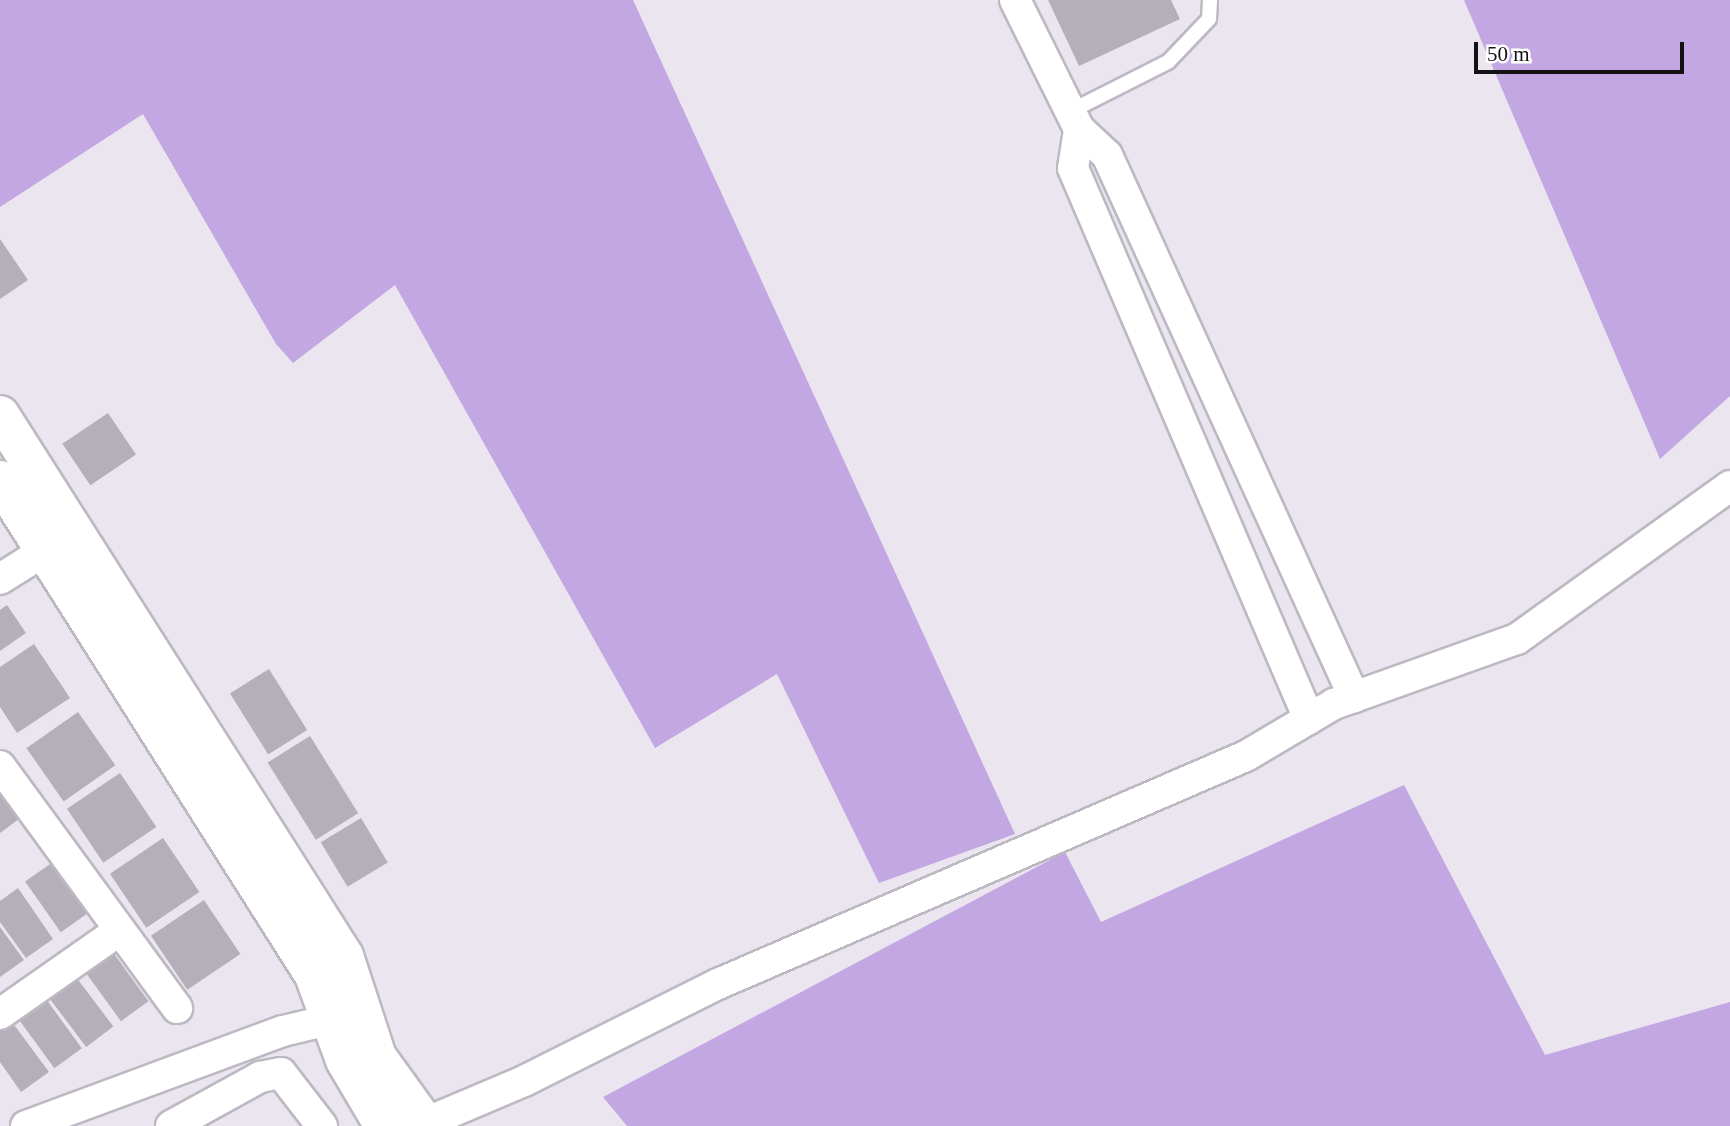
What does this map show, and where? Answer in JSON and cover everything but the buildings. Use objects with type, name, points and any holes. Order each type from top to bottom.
[{"type":"street","points":[[1015,0],[1075,120],[1107,155],[1354,697]]},
{"type":"street","points":[[1075,120],[1073,168],[1309,719]]},
{"type":"street","points":[[0,415],[344,956],[347,1016],[345,1060],[384,1126]]},
{"type":"street","points":[[1188,435],[1227,419]]},
{"type":"street","points":[[0,480],[314,975],[377,1057],[423,1125],[524,1081],[718,984],[1245,756],[1354,697],[1517,639],[1730,486]]},
{"type":"street","points":[[0,579],[46,550]]},
{"type":"street","points":[[0,766],[177,1008]]},
{"type":"street","points":[[0,1014],[120,930]]},
{"type":"street","points":[[26,1126],[347,1016]]},
{"type":"street","points":[[171,1126],[261,1077],[281,1073],[322,1126]]},
{"type":"lane","points":[[1075,120],[1168,62],[1209,19],[1210,0]]},
{"type":"shaded area","points":[[0,0],[633,0],[1015,834],[879,883],[777,674],[655,748],[395,285],[293,363],[276,344],[143,114],[0,207]]},
{"type":"shaded area","points":[[1464,0],[1730,0],[1730,396],[1660,459]]},
{"type":"shaded area","points":[[1404,785],[1545,1055],[1730,1002],[1730,1126],[627,1126],[603,1097],[1065,852],[1101,922]]}]
